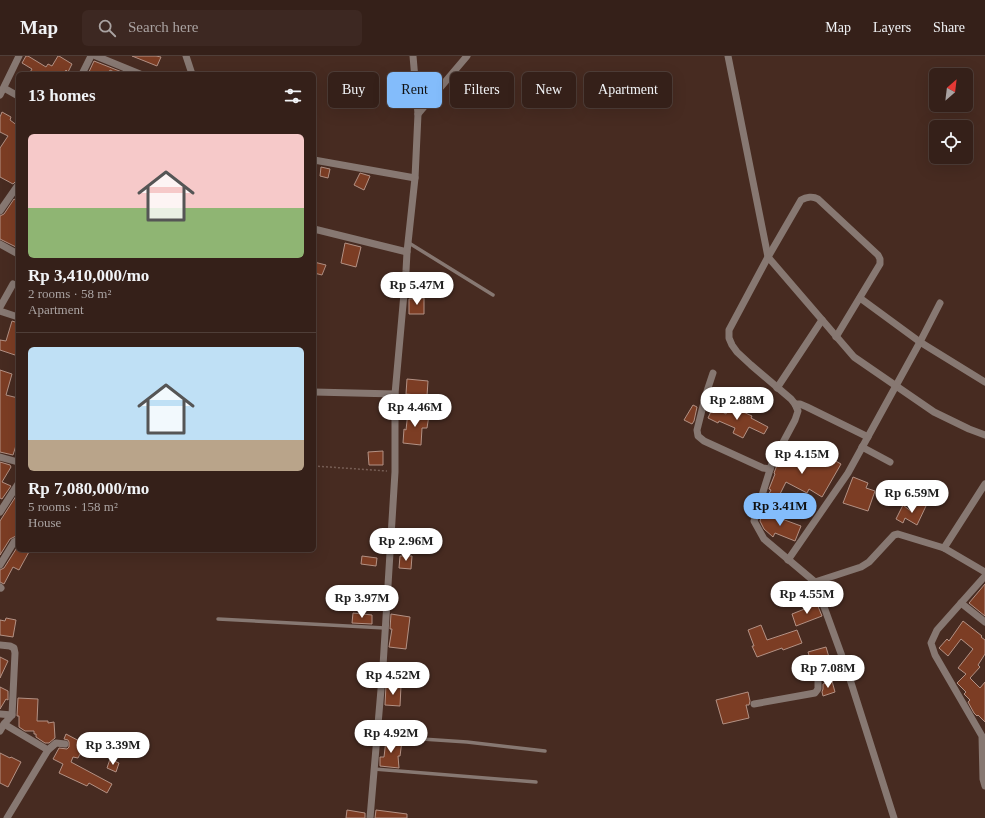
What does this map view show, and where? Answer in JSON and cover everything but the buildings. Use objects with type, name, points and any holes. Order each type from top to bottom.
[{"type":"street","points":[[0,95],[19,56]]},
{"type":"street","points":[[83,72],[91,56]]},
{"type":"street","points":[[96,56],[135,72]]},
{"type":"street","points":[[186,56],[191,72]]},
{"type":"street","points":[[370,818],[383,666],[395,472],[395,394],[415,178],[418,114],[413,56]]},
{"type":"street","points":[[418,114],[468,56]]},
{"type":"street","points":[[728,56],[768,257],[854,357],[934,412],[985,435]]},
{"type":"street","points":[[4,88],[16,95]]},
{"type":"street","points":[[316,160],[415,178]]},
{"type":"street","points":[[0,211],[16,194]]},
{"type":"street","points":[[836,337],[880,264],[880,259],[816,197],[806,198],[801,200],[768,257],[729,330],[729,338],[732,346],[750,365],[791,399],[798,411],[795,420],[772,463],[754,521],[764,539],[815,582],[847,670],[894,818]]},
{"type":"street","points":[[316,230],[407,252]]},
{"type":"street","points":[[0,244],[16,253]]},
{"type":"street","points":[[0,307],[13,284]]},
{"type":"street","points":[[860,298],[920,342],[985,382]]},
{"type":"street","points":[[788,560],[848,473],[940,303]]},
{"type":"street","points":[[0,311],[16,316]]},
{"type":"street","points":[[778,388],[822,320]]},
{"type":"street","points":[[713,373],[697,430],[698,436],[704,441],[770,470]]},
{"type":"street","points":[[316,392],[395,394]]},
{"type":"street","points":[[795,404],[800,404],[807,407],[868,437]]},
{"type":"street","points":[[862,448],[890,462]]},
{"type":"street","points":[[0,457],[16,461]]},
{"type":"street","points":[[944,548],[985,484]]},
{"type":"street","points":[[0,512],[16,487]]},
{"type":"street","points":[[815,582],[861,567],[869,562],[894,535],[898,534],[944,548],[985,572]]},
{"type":"street","points":[[0,565],[16,541]]},
{"type":"street","points":[[985,576],[938,630],[931,642],[935,654],[982,736],[984,756],[983,779],[985,786]]},
{"type":"street","points":[[961,603],[985,622]]},
{"type":"street","points":[[0,645],[14,648],[15,653],[12,715],[4,724],[0,732]]},
{"type":"street","points":[[754,704],[815,693],[818,689],[818,674],[847,670]]},
{"type":"street","points":[[0,714],[12,715]]},
{"type":"street","points":[[4,724],[48,750]]},
{"type":"street","points":[[7,818],[48,750],[56,743],[65,744]]},
{"type":"lane","points":[[408,242],[493,295]]},
{"type":"lane","points":[[218,619],[385,628]]},
{"type":"lane","points":[[377,736],[467,742],[545,751]]},
{"type":"lane","points":[[374,769],[536,782]]},
{"type":"path","points":[[316,466],[395,472]]}]
